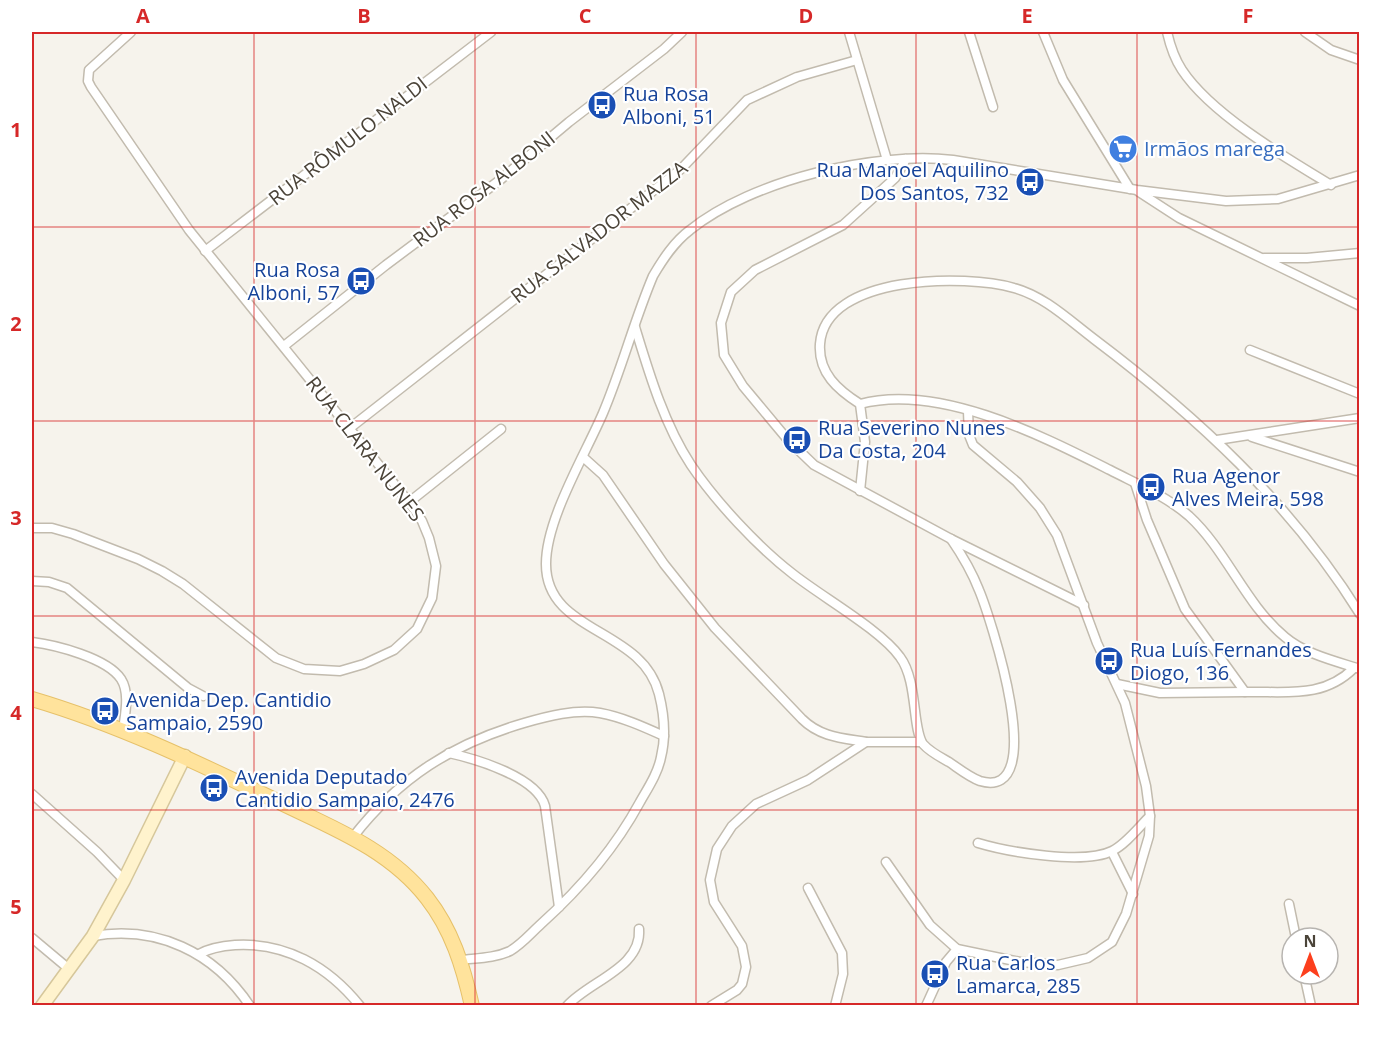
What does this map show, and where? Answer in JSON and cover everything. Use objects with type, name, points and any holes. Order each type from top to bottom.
[{"type":"main road","points":[[32,699],[123,730],[185,756],[353,837],[380,853],[401,870],[426,897],[443,921],[461,960],[472,1005]]},
{"type":"street","name":"RUA CLARA NUNES","points":[[32,528],[61,530],[138,559],[183,584],[276,658],[304,669],[340,671],[364,664],[394,650],[417,629],[428,610],[435,583],[434,557],[422,521],[350,428],[205,251],[91,87],[89,70],[131,32]]},
{"type":"street","name":"RUA RÔMULO NALDI","points":[[205,251],[490,32]]},
{"type":"street","name":"RUA ROSA ALBONI","points":[[284,346],[386,265],[500,180],[569,122],[664,50],[682,32]]},
{"type":"street","points":[[849,32],[887,160]]},
{"type":"street","points":[[969,32],[993,107]]},
{"type":"street","points":[[1043,32],[1063,80],[1133,190],[1179,218],[1359,306]]},
{"type":"street","points":[[1167,32],[1174,57],[1182,70],[1206,97],[1249,133],[1331,185]]},
{"type":"street","points":[[1305,32],[1319,44],[1359,60]]},
{"type":"street","name":"RUA SALVADOR MAZZA","points":[[350,428],[681,169],[747,100],[786,81],[857,60]]},
{"type":"street","points":[[461,960],[493,957],[510,950],[559,907],[601,863],[626,826],[661,760],[664,736],[660,696],[648,666],[628,649],[584,622],[559,603],[547,577],[549,534],[604,411],[653,276],[664,257],[686,233],[748,196],[798,177],[887,160],[932,158],[975,163],[1133,190],[1242,201],[1278,199],[1359,175]]},
{"type":"street","points":[[906,159],[895,178],[843,225],[755,270],[730,292],[722,313],[721,342],[724,355],[743,386],[799,451],[832,477],[1084,605]]},
{"type":"street","points":[[1261,258],[1307,258],[1359,253]]},
{"type":"street","points":[[1357,669],[1321,656],[1286,638],[1262,612],[1199,527],[1177,506],[1135,483],[994,417],[909,401],[860,405],[838,388],[824,369],[820,348],[821,337],[831,318],[850,303],[886,288],[934,281],[978,280],[1021,290],[1041,300],[1125,362],[1217,440],[1302,532],[1359,614]]},
{"type":"street","points":[[634,326],[666,414],[692,465],[733,515],[783,566],[883,639],[901,658],[913,690],[921,742],[928,749],[979,780],[995,781],[1003,776],[1014,757],[1013,723],[1000,655],[979,589],[951,539]]},
{"type":"street","points":[[1250,350],[1359,394]]},
{"type":"street","points":[[860,405],[865,442],[860,491]]},
{"type":"street","points":[[886,862],[924,918],[944,940],[957,948],[1058,965],[1088,958],[1112,942],[1120,929],[1146,856],[1150,816],[1132,727],[1117,684],[1097,644],[1057,535],[1049,520],[1017,482],[980,453],[974,445],[969,435],[968,411]]},
{"type":"street","points":[[1217,440],[1250,437],[1359,418]]},
{"type":"street","points":[[408,503],[501,429]]},
{"type":"street","points":[[1250,437],[1359,472]]},
{"type":"street","points":[[584,457],[603,475],[664,564],[715,628],[812,729],[823,734],[866,742],[921,742]]},
{"type":"street","points":[[1135,483],[1147,520],[1185,609],[1245,692]]},
{"type":"street","points":[[32,581],[49,582],[67,588],[188,687],[203,696]]},
{"type":"street","points":[[1350,599],[1359,593]]},
{"type":"street","points":[[32,642],[88,657],[114,671],[122,680],[125,690],[123,730]]},
{"type":"street","points":[[1117,684],[1160,693],[1322,689],[1342,681],[1357,669]]},
{"type":"street","points":[[353,837],[411,777],[449,753],[484,735],[537,719],[574,712],[599,713],[617,717],[664,736]]},
{"type":"street","points":[[711,1005],[737,990],[742,984],[746,967],[742,946],[714,902],[712,869],[717,849],[742,814],[756,804],[808,780],[866,742]]},
{"type":"street","points":[[449,753],[468,757],[521,780],[540,794],[545,806],[559,907]]},
{"type":"street","points":[[42,1005],[93,936],[124,880],[185,756]]},
{"type":"street","points":[[32,794],[124,880]]},
{"type":"street","points":[[978,843],[1028,855],[1077,856],[1112,852],[1150,816]]},
{"type":"street","points":[[1112,852],[1133,894]]},
{"type":"street","points":[[808,888],[842,953],[843,974],[835,1005]]},
{"type":"street","points":[[1289,904],[1294,926]]},
{"type":"street","points":[[567,1005],[630,957],[638,945],[639,930]]},
{"type":"street","points":[[93,936],[117,933],[146,935],[176,942],[199,954],[230,980],[250,1005]]},
{"type":"street","points":[[32,938],[69,969]]},
{"type":"street","points":[[199,954],[220,946],[254,944],[277,947],[320,969],[360,1005]]},
{"type":"street","points":[[926,1005],[946,962],[957,948]]},
{"type":"street","points":[[1307,986],[1311,1005]]},
{"type":"place","name":"Rua Rosa Alboni, 51","points":[[602,105]]},
{"type":"place","name":"Irmãos marega","points":[[1123,149]]},
{"type":"place","name":"Rua Manoel Aquilino Dos Santos, 732","points":[[1030,182]]},
{"type":"place","name":"Rua Rosa Alboni, 57","points":[[361,281]]},
{"type":"place","name":"Rua Severino Nunes Da Costa, 204","points":[[797,440]]},
{"type":"place","name":"Rua Agenor Alves Meira, 598","points":[[1151,487]]},
{"type":"place","name":"Rua Luís Fernandes Diogo, 136","points":[[1109,661]]},
{"type":"place","name":"Avenida Dep. Cantidio Sampaio, 2590","points":[[105,711]]},
{"type":"place","name":"Avenida Deputado Cantidio Sampaio, 2476","points":[[214,788]]},
{"type":"place","name":"Rua Carlos Lamarca, 285","points":[[935,974]]}]
